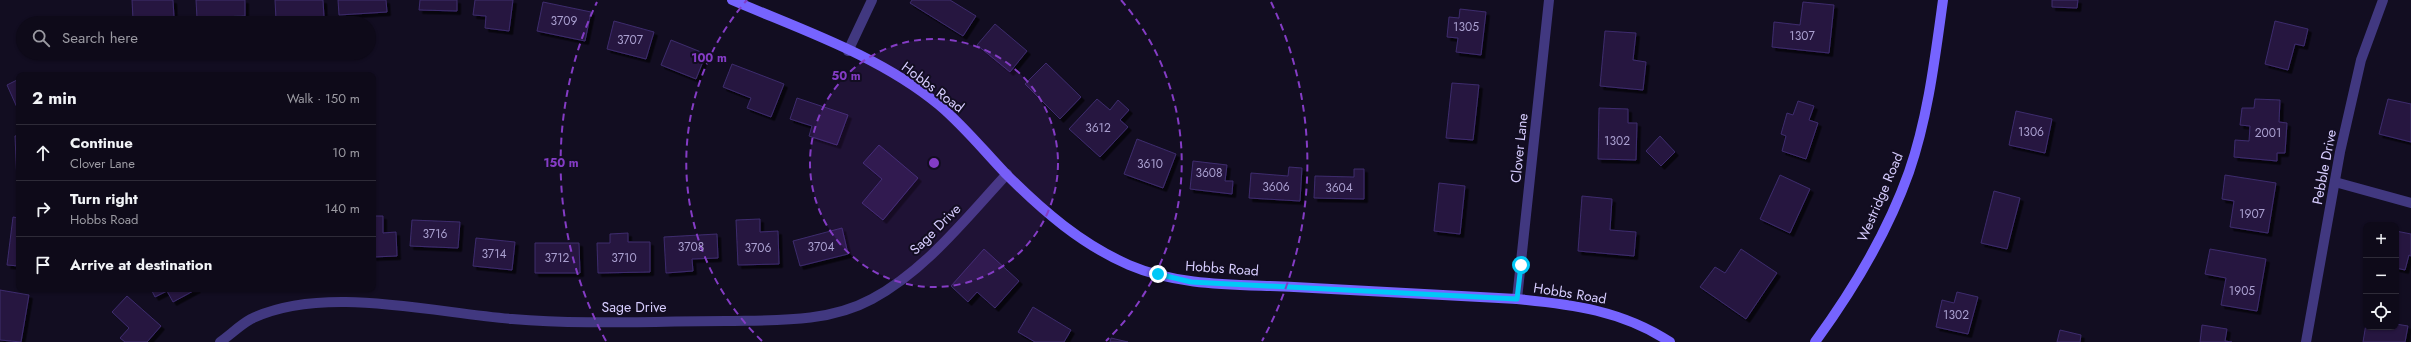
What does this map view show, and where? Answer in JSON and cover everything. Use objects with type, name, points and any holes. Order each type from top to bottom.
[{"type":"street","name":"Hobbs Road","points":[[732,0],[848,50],[881,66],[939,105],[1006,174],[1053,219],[1101,252],[1131,266],[1191,282],[1517,299],[1568,304],[1604,311],[1636,323],[1670,342]]},
{"type":"street","points":[[848,50],[872,0]]},
{"type":"street","name":"Clover Lane","points":[[1517,299],[1549,0]]},
{"type":"street","name":"Westridge Road","points":[[1815,342],[1850,292],[1885,230],[1909,172],[1930,89],[1943,0]]},
{"type":"street","name":"Pebble Drive","points":[[2306,342],[2335,182],[2361,60],[2382,0]]},
{"type":"street","name":"Sage Drive","points":[[220,342],[250,320],[275,310],[306,303],[340,302],[514,319],[624,322],[769,320],[830,314],[844,311],[871,299],[906,278],[1006,174]]},
{"type":"street","points":[[2335,182],[2411,204]]},
{"type":"building","points":[[132,0],[173,0],[174,16],[133,16]]},
{"type":"building","points":[[196,0],[245,0],[245,16],[197,16]]},
{"type":"building","points":[[275,0],[323,0],[324,16],[276,16]]},
{"type":"building","points":[[338,0],[386,0],[387,12],[339,15]]},
{"type":"building","points":[[420,0],[457,0],[457,11],[419,10]]},
{"type":"building","points":[[475,0],[513,0],[509,31],[485,28],[486,16],[473,15]]},
{"type":"building","points":[[912,0],[950,0],[976,16],[963,36],[910,3]]},
{"type":"building","points":[[2052,0],[2078,0],[2077,8],[2052,7]]},
{"type":"building","points":[[543,2],[591,12],[585,41],[537,31]]},
{"type":"building","points":[[1803,2],[1834,5],[1829,53],[1772,47],[1774,22],[1800,25]]},
{"type":"building","points":[[1460,9],[1486,12],[1481,55],[1456,52],[1458,38],[1447,37],[1449,17],[1459,18]]},
{"type":"building","points":[[614,21],[654,32],[646,59],[607,49]]},
{"type":"building","points":[[2275,21],[2308,29],[2304,46],[2295,44],[2288,70],[2265,64]]},
{"type":"building","points":[[995,24],[1027,51],[1010,72],[977,45]]},
{"type":"building","points":[[1605,31],[1636,33],[1633,60],[1646,62],[1643,90],[1600,86]]},
{"type":"building","points":[[671,40],[706,54],[696,79],[661,65]]},
{"type":"building","points":[[1046,63],[1081,97],[1060,119],[1025,84]]},
{"type":"building","points":[[732,64],[784,84],[771,117],[747,108],[751,98],[723,87]]},
{"type":"building","points":[[16,80],[16,105],[7,85]]},
{"type":"building","points":[[1452,83],[1479,85],[1473,140],[1446,138]]},
{"type":"building","points":[[797,98],[848,115],[837,145],[809,136],[812,126],[790,119]]},
{"type":"building","points":[[1097,99],[1110,110],[1118,100],[1129,110],[1120,120],[1128,127],[1100,157],[1069,129]]},
{"type":"building","points":[[2255,99],[2280,100],[2279,122],[2287,123],[2285,153],[2277,153],[2277,161],[2234,157],[2235,140],[2249,141],[2250,126],[2240,125],[2242,108],[2254,108]]},
{"type":"building","points":[[2388,99],[2411,104],[2411,142],[2379,134]]},
{"type":"building","points":[[1798,101],[1814,106],[1809,120],[1818,123],[1806,159],[1782,151],[1786,136],[1781,134],[1787,113],[1793,115]]},
{"type":"building","points":[[1599,108],[1628,109],[1628,123],[1637,123],[1636,160],[1598,159]]},
{"type":"building","points":[[2016,111],[2052,119],[2045,153],[2009,145]]},
{"type":"building","points":[[15,136],[16,136],[16,160]]},
{"type":"building","points":[[1660,136],[1675,152],[1661,166],[1646,151]]},
{"type":"building","points":[[1137,139],[1176,154],[1163,188],[1124,174]]},
{"type":"building","points":[[879,145],[918,178],[883,220],[862,203],[882,179],[863,163]]},
{"type":"building","points":[[1193,161],[1227,165],[1225,181],[1233,181],[1232,194],[1190,189]]},
{"type":"building","points":[[1289,167],[1302,168],[1300,201],[1249,198],[1251,173],[1288,176]]},
{"type":"building","points":[[1354,169],[1364,169],[1364,199],[1314,198],[1315,176],[1354,177]]},
{"type":"building","points":[[1780,175],[1810,189],[1790,233],[1760,219]]},
{"type":"building","points":[[2225,175],[2276,183],[2268,233],[2230,227],[2234,201],[2222,199]]},
{"type":"building","points":[[1439,183],[1465,186],[1460,234],[1434,231]]},
{"type":"building","points":[[1994,191],[2020,198],[2007,249],[1981,243]]},
{"type":"building","points":[[1582,196],[1612,199],[1610,230],[1636,232],[1634,256],[1578,251]]},
{"type":"building","points":[[376,216],[383,216],[383,233],[396,232],[397,256],[376,257]]},
{"type":"building","points":[[13,217],[16,218],[16,266],[7,265]]},
{"type":"building","points":[[760,219],[760,232],[778,231],[779,264],[738,265],[736,220]]},
{"type":"building","points":[[412,220],[460,222],[458,248],[410,246]]},
{"type":"building","points":[[842,228],[848,254],[800,266],[793,241]]},
{"type":"building","points":[[2399,232],[2411,234],[2411,256],[2409,255],[2405,270],[2399,269]]},
{"type":"building","points":[[628,233],[628,242],[650,242],[650,272],[598,273],[597,243],[610,243],[610,234]]},
{"type":"building","points":[[717,234],[718,258],[692,259],[693,271],[666,273],[664,237]]},
{"type":"building","points":[[476,238],[515,242],[512,270],[473,266]]},
{"type":"building","points":[[535,243],[579,243],[580,273],[535,273]]},
{"type":"building","points":[[984,249],[1019,281],[995,308],[977,292],[968,302],[951,286]]},
{"type":"building","points":[[1741,249],[1777,273],[1746,319],[1700,287],[1715,267],[1725,273]]},
{"type":"building","points":[[2210,249],[2266,259],[2257,311],[2221,305],[2226,278],[2205,274]]},
{"type":"building","points":[[0,290],[29,295],[21,342],[0,340]]},
{"type":"building","points":[[152,292],[165,292],[155,297]]},
{"type":"building","points":[[168,292],[191,292],[173,302]]},
{"type":"building","points":[[1957,292],[1978,297],[1968,334],[1936,327],[1942,300],[1954,303]]},
{"type":"building","points":[[127,296],[161,326],[147,342],[125,342],[120,338],[129,328],[112,312]]},
{"type":"building","points":[[1033,307],[1071,330],[1064,342],[1035,342],[1018,332]]},
{"type":"building","points":[[2399,324],[2408,326],[2405,342],[2363,342],[2365,330],[2399,330]]},
{"type":"building","points":[[2202,325],[2227,329],[2225,341],[2232,342],[2200,342]]},
{"type":"building","points":[[2060,330],[2081,335],[2080,342],[2057,342]]},
{"type":"building","points":[[1111,338],[1128,342],[1110,342]]},
{"type":"route","points":[[1158,274],[1191,282],[1517,299],[1521,265]]}]
